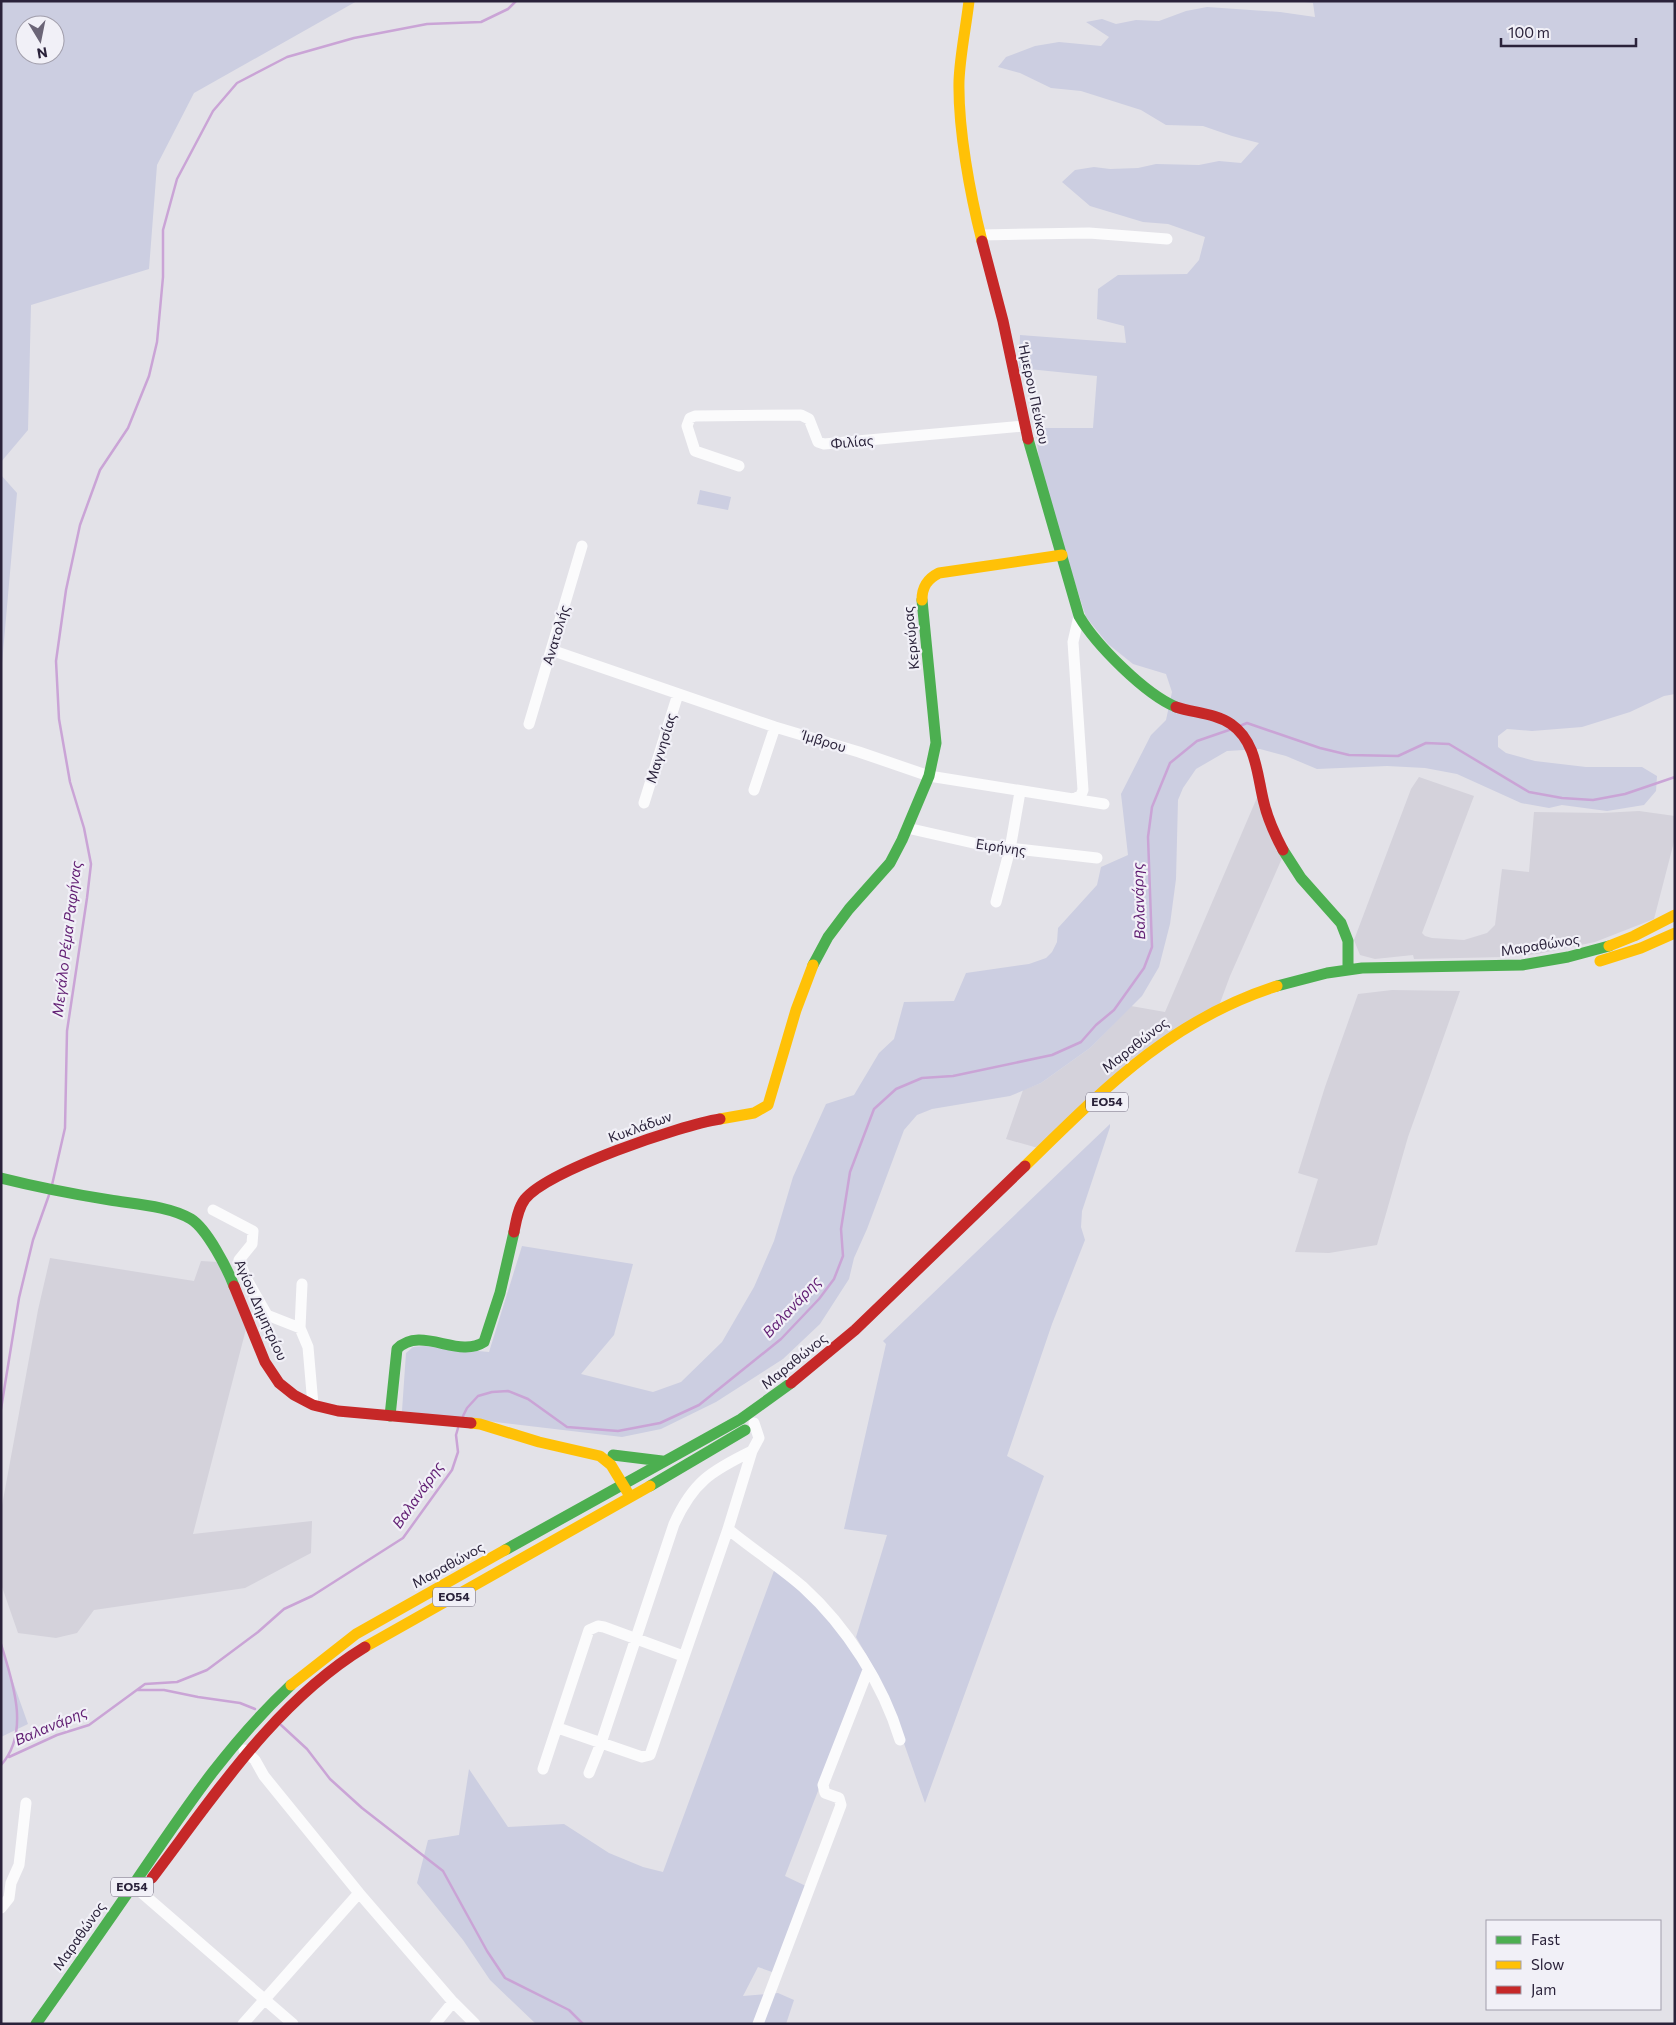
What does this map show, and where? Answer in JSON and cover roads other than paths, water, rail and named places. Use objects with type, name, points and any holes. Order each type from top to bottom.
[{"type":"main road","name":"Ήμερου Πεύκου","points":[[969,1],[959,80],[960,107],[966,152],[981,235],[1003,321],[1024,426],[1079,616],[1089,632],[1102,646],[1159,698],[1173,706],[1217,717],[1228,722],[1241,733],[1253,756],[1269,820],[1289,861],[1299,877],[1336,916],[1343,927],[1347,938],[1348,970]]},
{"type":"main road","name":"Κερκύρας","points":[[907,828],[929,776],[936,743],[922,598],[922,588],[925,582],[939,573],[1062,555]]},
{"type":"main road","name":"Κυκλάδων","points":[[390,1416],[397,1349],[402,1343],[407,1340],[417,1340],[472,1348],[484,1342],[506,1269],[520,1209],[525,1199],[536,1188],[582,1164],[672,1131],[757,1112],[768,1105],[796,1010],[811,969],[828,937],[849,909],[890,863],[907,828]]},
{"type":"main road","name":"Μαραθώνος","points":[[36,2024],[151,1860],[172,1826],[232,1746],[272,1702],[315,1663],[356,1634],[635,1476],[740,1419],[815,1365],[855,1330],[1112,1082],[1139,1058],[1174,1033],[1225,1005],[1267,988],[1298,979],[1348,970],[1380,967],[1500,966],[1537,963],[1584,953],[1618,943],[1675,915]]},
{"type":"main road","name":"Μαραθώνος","points":[[1510,977],[1584,965],[1641,948],[1675,933]]},
{"type":"main road","name":"Μαραθώνος","points":[[843,1355],[1119,1090],[1180,1042],[1238,1012],[1271,998],[1300,990],[1364,979],[1447,978]]},
{"type":"main road","name":"Αγίου Δημητρίου","points":[[1,1178],[40,1188],[178,1212],[195,1222],[225,1264],[263,1357],[274,1376],[285,1388],[312,1405],[338,1411],[474,1423],[545,1443],[592,1453],[662,1462]]},
{"type":"main road","name":"Μαραθώνος","points":[[50,2024],[142,1893],[243,1757],[287,1709],[325,1676],[363,1648],[695,1461],[766,1416]]},
{"type":"main road","name":"Αγίου Δημητρίου","points":[[592,1453],[600,1456],[608,1463],[623,1483],[630,1498]]},
{"type":"main road","points":[[613,1455],[627,1465],[642,1491]]},
{"type":"street","points":[[981,235],[1090,233],[1167,239]]},
{"type":"street","name":"Φιλίας","points":[[739,466],[695,451],[687,426],[690,418],[695,416],[801,415],[808,419],[818,442],[824,444],[1024,426]]},
{"type":"street","name":"Ανατολής","points":[[529,724],[582,546]]},
{"type":"street","points":[[1074,799],[1080,795],[1082,790],[1073,642],[1079,616]]},
{"type":"street","name":"Ίμβρου","points":[[551,650],[775,727],[860,752],[929,776],[1104,804]]},
{"type":"street","name":"Μαγνησίας","points":[[644,803],[678,694]]},
{"type":"street","points":[[754,790],[775,727]]},
{"type":"street","points":[[996,902],[1010,849],[1020,792]]},
{"type":"street","name":"Ειρήνης","points":[[907,828],[956,840],[1010,849],[1097,858]]},
{"type":"street","points":[[213,1210],[253,1231],[252,1244],[239,1260],[246,1278],[268,1315],[300,1328]]},
{"type":"street","points":[[302,1284],[300,1328],[308,1347],[312,1405]]},
{"type":"street","points":[[558,1728],[642,1757],[650,1755],[728,1528],[752,1451],[759,1438],[754,1424]]},
{"type":"street","points":[[589,1773],[601,1743],[674,1524],[683,1504],[692,1491],[708,1475],[752,1451]]},
{"type":"street","points":[[728,1528],[803,1587],[847,1636],[882,1692],[893,1717],[900,1740]]},
{"type":"street","points":[[544,1769],[589,1630],[598,1626],[604,1626],[683,1656]]},
{"type":"street","points":[[758,2024],[841,1805],[839,1798],[825,1793],[823,1785],[868,1670]]},
{"type":"street","points":[[232,1746],[243,1757],[255,1760],[264,1776],[359,1893],[453,2002],[475,2024]]},
{"type":"street","points":[[1,1908],[9,1898],[11,1883],[19,1865],[26,1803]]},
{"type":"street","points":[[142,1893],[293,2024]]},
{"type":"street","points":[[243,2024],[263,1999],[359,1893]]},
{"type":"street","points":[[435,2024],[453,2002]]},
{"type":"waterway","name":"Μεγάλο Ρέμα Ραφήνας","points":[[52,1185],[65,1128],[67,1031],[91,864],[84,828],[70,782],[59,719],[56,661],[66,590],[80,525],[100,470],[128,428],[149,376],[157,342],[163,277],[163,230],[177,179],[213,111],[237,83],[287,57],[354,38],[427,24],[481,22],[508,9],[516,1]]},
{"type":"waterway","name":"Βαλανάρης","points":[[1242,725],[1247,723],[1320,748],[1349,755],[1398,756],[1426,743],[1449,744],[1529,792],[1562,798],[1593,800],[1625,794],[1675,777]]},
{"type":"waterway","name":"Βαλανάρης","points":[[463,1416],[467,1408],[478,1396],[492,1392],[508,1391],[528,1399],[567,1427],[618,1431],[660,1423],[699,1405],[781,1339],[819,1299],[834,1279],[843,1256],[841,1229],[850,1172],[874,1109],[896,1089],[922,1078],[953,1076],[1052,1055],[1081,1042],[1096,1025],[1114,1010],[1144,968],[1152,947],[1148,837],[1152,807],[1170,763],[1197,741],[1229,730]]},
{"type":"waterway","name":"Μεγάλο Ρέμα Ραφήνας","points":[[1,1409],[19,1298],[33,1240],[49,1195]]},
{"type":"waterway","name":"Βαλανάρης","points":[[9,1757],[57,1735],[89,1725],[145,1684],[177,1682],[207,1670],[258,1632],[284,1609],[312,1596],[403,1538],[452,1470],[458,1452],[456,1435],[458,1428]]},
{"type":"waterway","name":"Μεγάλο Ρέμα Ραφήνας","points":[[1,1644],[14,1689],[17,1722],[10,1752],[1,1765]]},
{"type":"waterway","points":[[138,1690],[164,1690],[240,1703],[255,1709]]},
{"type":"waterway","points":[[281,1725],[307,1749],[330,1779],[362,1808],[443,1871],[487,1951],[505,1978],[569,2010],[583,2024]]}]
